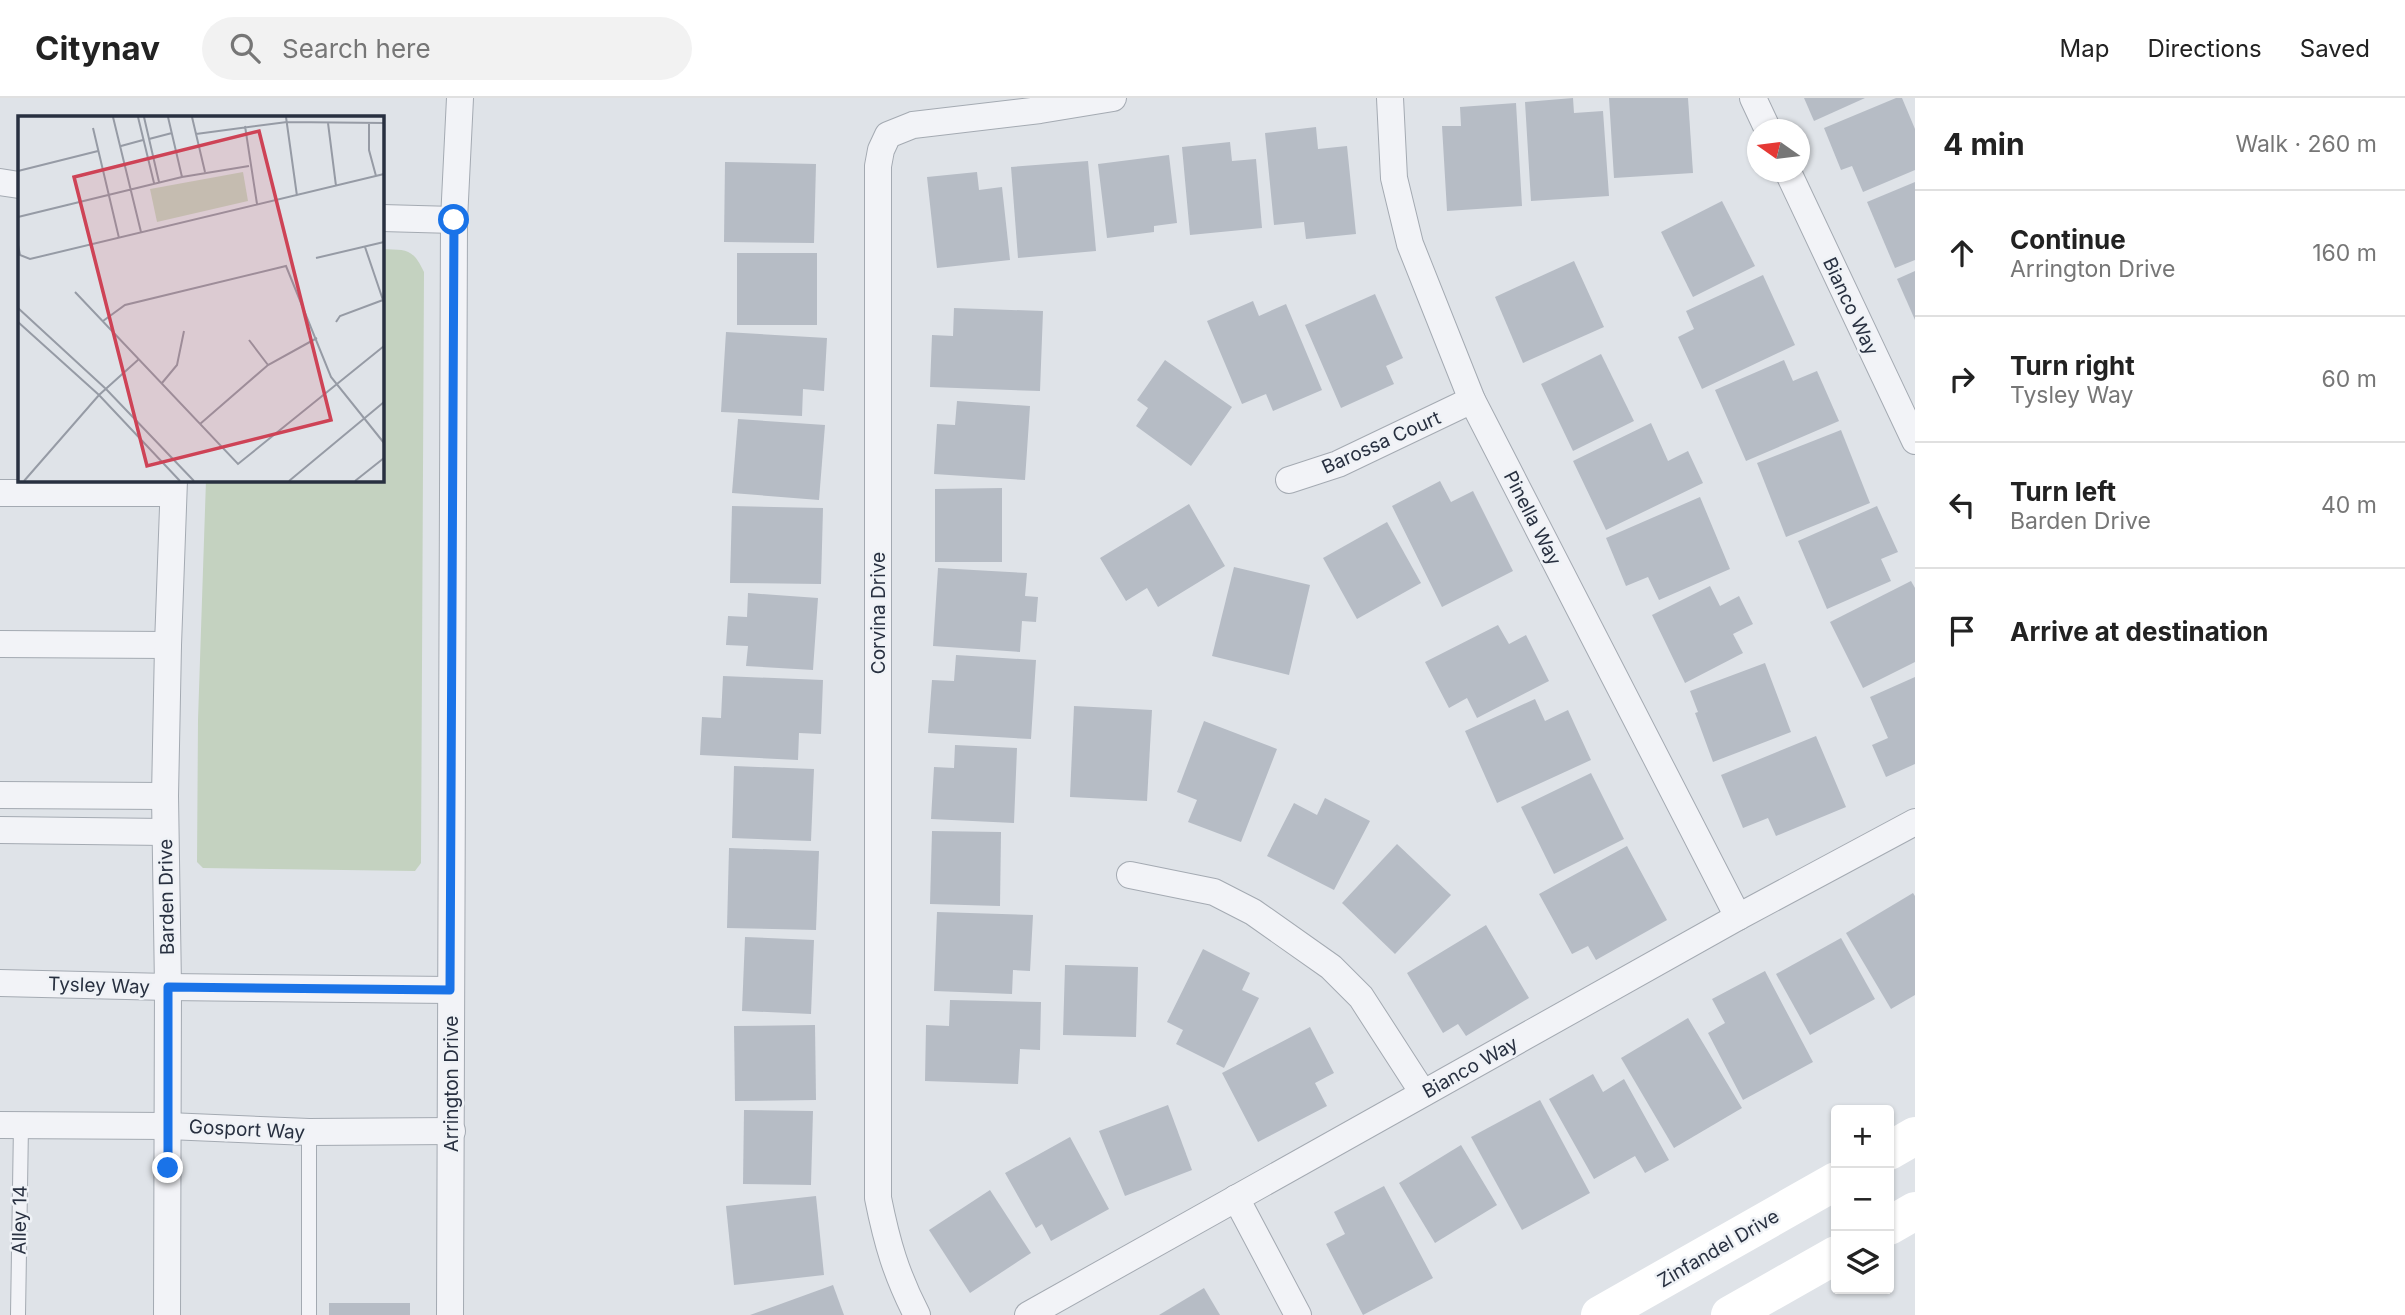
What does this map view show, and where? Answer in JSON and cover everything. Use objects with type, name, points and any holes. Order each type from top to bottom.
[{"type":"street","name":"Arrington Drive","points":[[450,1315],[454,220],[460,98]]},
{"type":"street","name":"Corvina Drive","points":[[917,1315],[902,1286],[888,1248],[878,1198],[877,166],[888,135],[913,125],[1040,110],[1113,98]]},
{"type":"street","name":"Pinella Way","points":[[1390,98],[1394,178],[1410,244],[1472,400],[1738,917]]},
{"type":"street","points":[[1753,98],[1763,119]]},
{"type":"street","points":[[0,182],[18,185]]},
{"type":"street","name":"Bianco Way","points":[[1793,182],[1915,441]]},
{"type":"street","points":[[383,218],[454,220]]},
{"type":"street","name":"Barossa Court","points":[[1289,480],[1338,464],[1472,400]]},
{"type":"street","points":[[0,493],[174,486]]},
{"type":"street","name":"Barden Drive","points":[[167,1315],[168,987],[165,832],[174,486]]},
{"type":"street","points":[[0,644],[168,645]]},
{"type":"street","points":[[0,795],[166,796]]},
{"type":"street","name":"Bianco Way","points":[[1028,1315],[1738,917],[1915,822]]},
{"type":"street","points":[[0,830],[165,832]]},
{"type":"street","points":[[1130,875],[1214,892],[1253,912],[1331,967],[1362,997],[1423,1093]]},
{"type":"street","name":"Tysley Way","points":[[0,983],[450,990]]},
{"type":"street","name":"Gosport Way","points":[[10,1125],[168,1126],[309,1132],[452,1131]]},
{"type":"street","points":[[1894,1148],[1915,1136]]},
{"type":"street","name":"Zinfandel Drive","points":[[1600,1315],[1831,1184]]},
{"type":"street","points":[[1236,1198],[1298,1315]]},
{"type":"street","points":[[1730,1315],[1831,1258]]},
{"type":"lane","name":"Alley 14","points":[[10,1125],[18,1315]]},
{"type":"lane","points":[[309,1132],[309,1315]]},
{"type":"green space","points":[[383,249],[408,252],[416,258],[424,272],[421,863],[415,871],[203,868],[197,862],[198,720],[206,481],[383,481]]},
{"type":"building","points":[[1573,98],[1574,113],[1603,111],[1609,196],[1531,201],[1525,102]]},
{"type":"building","points":[[1609,98],[1688,98],[1693,173],[1614,178]]},
{"type":"building","points":[[1804,98],[1865,98],[1814,121]]},
{"type":"building","points":[[1896,98],[1902,98],[1915,129],[1915,170],[1863,192],[1852,166],[1841,170],[1824,128]]},
{"type":"building","points":[[1516,103],[1522,206],[1447,211],[1442,126],[1461,126],[1460,107]]},
{"type":"building","points":[[1316,127],[1318,149],[1347,146],[1356,234],[1306,239],[1304,222],[1274,225],[1265,133]]},
{"type":"building","points":[[1230,142],[1232,161],[1256,159],[1262,228],[1190,235],[1182,147]]},
{"type":"building","points":[[1169,155],[1177,223],[1154,226],[1154,232],[1107,238],[1098,164]]},
{"type":"building","points":[[1088,161],[1096,251],[1018,258],[1011,167]]},
{"type":"building","points":[[725,162],[816,164],[814,243],[724,242]]},
{"type":"building","points":[[977,172],[979,190],[1002,187],[1010,260],[937,268],[927,177]]},
{"type":"building","points":[[1915,182],[1915,260],[1895,268],[1867,202]]},
{"type":"building","points":[[1722,201],[1755,266],[1693,297],[1661,232]]},
{"type":"building","points":[[737,253],[817,253],[817,325],[737,325]]},
{"type":"building","points":[[1574,261],[1604,327],[1523,363],[1495,297]]},
{"type":"building","points":[[1915,271],[1915,320],[1897,279]]},
{"type":"building","points":[[1763,275],[1795,345],[1702,389],[1678,337],[1694,329],[1686,311]]},
{"type":"building","points":[[1375,294],[1403,358],[1386,366],[1394,384],[1341,408],[1305,325]]},
{"type":"building","points":[[1253,301],[1259,316],[1286,304],[1322,390],[1273,411],[1266,394],[1242,404],[1207,321]]},
{"type":"building","points":[[954,308],[1043,311],[1040,391],[930,387],[932,335],[953,336]]},
{"type":"building","points":[[726,332],[827,338],[824,391],[803,389],[802,416],[721,412]]},
{"type":"building","points":[[1601,354],[1634,421],[1573,451],[1541,384]]},
{"type":"building","points":[[1165,360],[1232,407],[1191,466],[1136,426],[1148,408],[1137,400]]},
{"type":"building","points":[[1784,360],[1793,381],[1817,371],[1839,421],[1746,461],[1715,390]]},
{"type":"building","points":[[957,401],[1030,406],[1025,480],[934,474],[937,424],[955,425]]},
{"type":"building","points":[[738,419],[825,425],[819,500],[732,493]]},
{"type":"building","points":[[1651,423],[1668,461],[1688,451],[1703,483],[1606,530],[1573,461]]},
{"type":"building","points":[[1841,430],[1870,503],[1786,537],[1757,463]]},
{"type":"building","points":[[1440,481],[1451,502],[1473,491],[1513,571],[1442,607],[1392,506]]},
{"type":"building","points":[[1002,488],[1002,562],[935,562],[935,489]]},
{"type":"building","points":[[1700,497],[1730,569],[1659,600],[1648,577],[1626,586],[1606,538]]},
{"type":"building","points":[[1189,504],[1225,566],[1158,607],[1147,588],[1126,601],[1100,558]]},
{"type":"building","points":[[732,506],[823,508],[821,584],[730,583]]},
{"type":"building","points":[[1877,506],[1898,552],[1881,559],[1891,581],[1827,609],[1798,541]]},
{"type":"building","points":[[1387,522],[1421,583],[1357,619],[1323,558]]},
{"type":"building","points":[[1234,567],[1310,585],[1289,675],[1212,656]]},
{"type":"building","points":[[938,568],[1027,573],[1025,596],[1038,597],[1036,622],[1022,621],[1020,652],[933,646]]},
{"type":"building","points":[[1911,581],[1915,588],[1915,662],[1863,688],[1830,622]]},
{"type":"building","points":[[1710,586],[1720,606],[1739,596],[1753,624],[1733,634],[1743,653],[1685,683],[1652,615]]},
{"type":"building","points":[[748,593],[818,598],[813,670],[746,666],[748,646],[726,645],[728,616],[747,617]]},
{"type":"building","points":[[1498,625],[1509,644],[1526,635],[1549,681],[1477,718],[1467,698],[1449,708],[1425,662]]},
{"type":"building","points":[[956,655],[1036,660],[1031,739],[928,733],[932,680],[954,681]]},
{"type":"building","points":[[1765,663],[1791,732],[1713,762],[1690,691]]},
{"type":"building","points":[[723,676],[823,680],[821,734],[799,733],[798,760],[700,755],[702,717],[721,718]]},
{"type":"building","points":[[1915,677],[1915,764],[1886,777],[1872,745],[1888,738],[1870,697]]},
{"type":"building","points":[[1535,699],[1545,721],[1568,710],[1591,760],[1497,803],[1465,731]]},
{"type":"building","points":[[1074,706],[1152,710],[1147,801],[1070,797]]},
{"type":"building","points":[[1204,721],[1277,749],[1241,842],[1188,822],[1197,800],[1177,792]]},
{"type":"building","points":[[1816,736],[1846,807],[1776,836],[1768,818],[1743,828],[1721,775]]},
{"type":"building","points":[[955,745],[1017,748],[1014,823],[931,819],[934,767],[954,768]]},
{"type":"building","points":[[734,766],[814,769],[811,841],[732,838]]},
{"type":"building","points":[[1591,773],[1624,839],[1554,874],[1521,807]]},
{"type":"building","points":[[1325,798],[1370,821],[1334,890],[1267,856],[1294,803],[1317,815]]},
{"type":"building","points":[[932,831],[1001,832],[1000,906],[930,904]]},
{"type":"building","points":[[1397,844],[1451,895],[1395,954],[1342,903]]},
{"type":"building","points":[[1627,846],[1667,920],[1596,960],[1588,946],[1572,954],[1539,894]]},
{"type":"building","points":[[729,848],[819,851],[816,930],[727,928]]},
{"type":"building","points":[[1913,893],[1915,995],[1891,1009],[1846,933]]},
{"type":"building","points":[[937,912],[1033,915],[1030,971],[1013,970],[1012,994],[934,991]]},
{"type":"building","points":[[1486,925],[1529,998],[1466,1036],[1458,1024],[1443,1033],[1407,973]]},
{"type":"building","points":[[745,937],[814,940],[811,1014],[742,1011]]},
{"type":"building","points":[[1841,938],[1875,999],[1810,1035],[1776,974]]},
{"type":"building","points":[[1203,949],[1250,973],[1242,990],[1259,998],[1224,1068],[1176,1044],[1183,1030],[1167,1022]]},
{"type":"building","points":[[1065,965],[1138,967],[1136,1037],[1063,1035]]},
{"type":"building","points":[[1765,971],[1813,1062],[1743,1100],[1708,1033],[1725,1023],[1712,999]]},
{"type":"building","points":[[950,1000],[1041,1002],[1040,1050],[1020,1049],[1018,1084],[925,1081],[926,1025],[949,1026]]},
{"type":"building","points":[[1688,1018],[1742,1108],[1674,1148],[1621,1058]]},
{"type":"building","points":[[815,1025],[816,1100],[735,1101],[734,1026]]},
{"type":"building","points":[[1310,1027],[1334,1073],[1315,1083],[1327,1106],[1258,1142],[1222,1073]]},
{"type":"building","points":[[1593,1074],[1603,1092],[1624,1079],[1669,1160],[1645,1173],[1635,1156],[1594,1179],[1549,1099]]},
{"type":"building","points":[[1540,1100],[1590,1193],[1522,1230],[1471,1137]]},
{"type":"building","points":[[1168,1105],[1192,1170],[1125,1196],[1099,1131]]},
{"type":"building","points":[[744,1110],[813,1111],[811,1185],[743,1184]]},
{"type":"building","points":[[1070,1137],[1109,1209],[1051,1241],[1042,1224],[1036,1228],[1005,1173]]},
{"type":"building","points":[[1461,1145],[1497,1205],[1435,1243],[1399,1183]]},
{"type":"building","points":[[1384,1186],[1433,1278],[1363,1315],[1326,1244],[1345,1234],[1334,1212]]},
{"type":"building","points":[[990,1190],[1031,1253],[970,1293],[929,1230]]},
{"type":"building","points":[[816,1196],[824,1275],[734,1285],[726,1206]]},
{"type":"building","points":[[833,1285],[844,1315],[750,1315]]},
{"type":"building","points":[[1204,1288],[1220,1315],[1159,1315]]},
{"type":"building","points":[[329,1303],[410,1303],[410,1315],[329,1315]]},
{"type":"route","points":[[168,1168],[168,987],[450,990],[454,220]]}]
